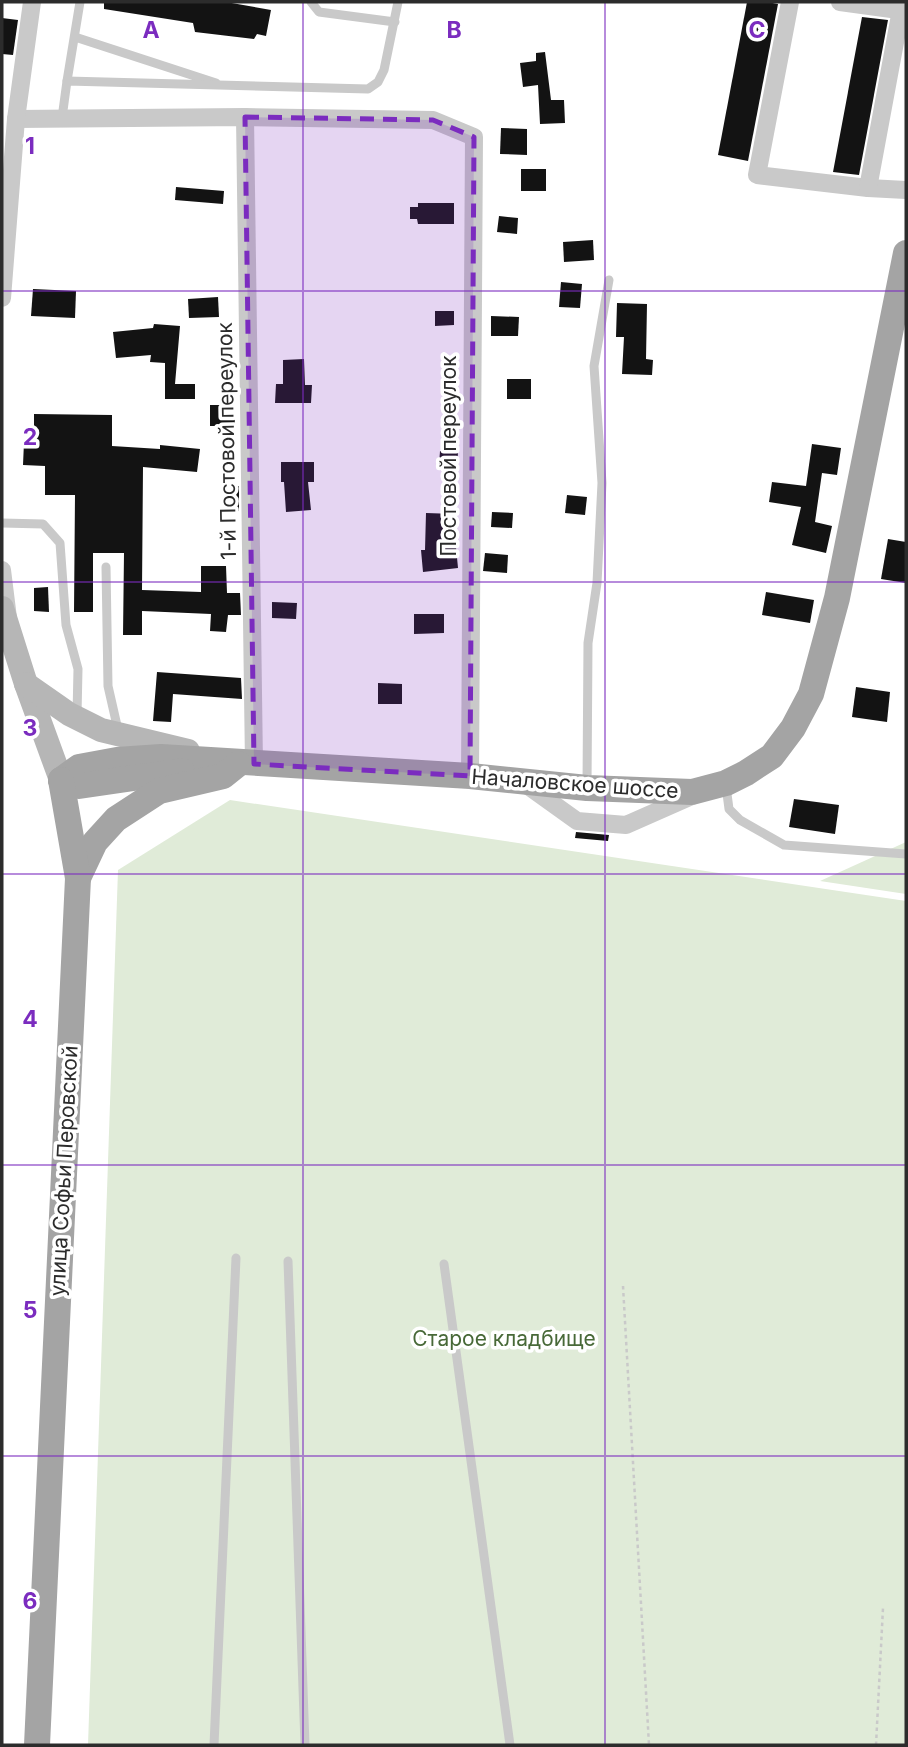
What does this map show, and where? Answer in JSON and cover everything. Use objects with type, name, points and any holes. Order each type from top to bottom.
[{"type":"main road","name":"Началовское шоссе","points":[[61,780],[79,767],[117,760],[161,757],[470,776],[587,788],[692,792],[719,785],[746,773],[772,756],[793,728],[811,694],[837,598],[906,253]]},
{"type":"main road","name":"улица Софьи Перовской","points":[[6,618],[26,684],[61,780],[78,878],[37,1745]]},
{"type":"main road","points":[[26,684],[77,718],[101,730],[246,763]]},
{"type":"main road","points":[[78,878],[95,842],[116,819],[159,792],[223,776],[246,763]]},
{"type":"street","points":[[2,298],[11,130],[32,2]]},
{"type":"street","points":[[790,2],[757,175],[906,190]]},
{"type":"street","points":[[840,2],[904,10],[868,188]]},
{"type":"street","points":[[11,130],[61,118],[245,117]]},
{"type":"street","name":"Постовой переулок","points":[[245,117],[433,120],[474,136],[470,776]]},
{"type":"street","name":"1-й Постовой переулок","points":[[245,117],[246,763]]},
{"type":"street","points":[[2,570],[6,618]]},
{"type":"street","points":[[522,781],[577,821],[626,825],[719,785]]},
{"type":"lane","points":[[61,118],[80,2]]},
{"type":"lane","points":[[311,2],[318,12],[395,22]]},
{"type":"lane","points":[[67,81],[368,89],[378,82],[384,70],[398,2]]},
{"type":"lane","points":[[75,37],[225,85]]},
{"type":"lane","points":[[587,788],[588,643],[597,583],[602,483],[594,366],[608,280]]},
{"type":"lane","points":[[2,523],[43,524],[60,543],[66,625],[78,669],[77,718]]},
{"type":"lane","points":[[106,567],[108,686],[119,736]]},
{"type":"lane","points":[[719,785],[729,809],[740,820],[784,845],[906,854]]},
{"type":"lane","points":[[214,1745],[236,1258]]},
{"type":"lane","points":[[288,1261],[305,1745]]},
{"type":"lane","points":[[444,1264],[510,1745]]},
{"type":"path","points":[[623,1286],[649,1745]]},
{"type":"path","points":[[876,1745],[883,1608]]},
{"type":"highlighted area","points":[[245,117],[433,120],[474,137],[470,776],[254,764]]},
{"type":"green space","name":"Старое кладбище","points":[[230,800],[906,901],[906,1745],[88,1745],[118,870]]},
{"type":"green space","points":[[906,842],[906,894],[820,881]]},
{"type":"building","points":[[104,2],[226,2],[271,10],[266,36],[257,34],[254,39],[195,32],[193,23],[104,9]]},
{"type":"building","points":[[747,2],[778,4],[748,161],[718,155]]},
{"type":"building","points":[[862,17],[888,20],[859,175],[833,172]]},
{"type":"building","points":[[2,18],[18,20],[13,55],[2,54]]},
{"type":"building","points":[[545,52],[551,100],[564,100],[565,123],[540,124],[538,85],[523,87],[520,63],[536,61],[536,53]]},
{"type":"building","points":[[501,128],[527,129],[527,155],[500,154]]},
{"type":"building","points":[[521,169],[546,169],[546,191],[521,191]]},
{"type":"building","points":[[176,187],[224,191],[223,204],[175,200]]},
{"type":"building","points":[[418,203],[454,203],[454,224],[418,224],[417,219],[410,219],[410,207],[418,207]]},
{"type":"building","points":[[499,216],[518,218],[517,234],[497,232]]},
{"type":"building","points":[[593,240],[594,260],[564,262],[563,242]]},
{"type":"building","points":[[561,282],[582,284],[580,308],[559,307]]},
{"type":"building","points":[[33,289],[76,291],[75,318],[31,316]]},
{"type":"building","points":[[218,297],[219,317],[189,318],[188,299]]},
{"type":"building","points":[[617,303],[647,304],[646,359],[653,360],[652,375],[622,374],[624,337],[616,337]]},
{"type":"building","points":[[435,311],[454,311],[454,325],[435,326]]},
{"type":"building","points":[[491,316],[519,317],[518,336],[491,336]]},
{"type":"building","points":[[154,324],[180,326],[175,384],[195,384],[195,399],[165,399],[165,363],[150,362],[151,355],[116,358],[113,332],[153,328]]},
{"type":"building","points":[[304,359],[305,385],[312,385],[311,403],[275,403],[276,384],[283,384],[283,360]]},
{"type":"building","points":[[507,379],[531,379],[531,399],[507,399]]},
{"type":"building","points":[[210,405],[234,405],[235,426],[210,426]]},
{"type":"building","points":[[34,414],[112,415],[112,446],[160,449],[160,445],[200,449],[197,472],[143,467],[142,590],[201,592],[201,566],[226,566],[227,593],[240,593],[241,615],[228,615],[226,632],[210,631],[211,614],[142,611],[142,635],[123,635],[124,553],[93,553],[93,612],[74,612],[75,495],[45,495],[45,466],[23,465],[24,442],[34,442]]},
{"type":"building","points":[[812,444],[841,448],[837,475],[822,473],[815,522],[832,526],[826,553],[792,545],[801,507],[769,502],[772,482],[806,486]]},
{"type":"building","points":[[440,451],[458,452],[457,466],[439,465]]},
{"type":"building","points":[[281,462],[314,462],[314,482],[308,482],[311,510],[286,512]]},
{"type":"building","points":[[239,486],[239,511],[227,513],[224,487]]},
{"type":"building","points":[[567,495],[587,497],[585,515],[565,513]]},
{"type":"building","points":[[492,512],[513,513],[512,528],[491,527]]},
{"type":"building","points":[[426,513],[455,514],[454,547],[458,568],[423,572],[421,550],[425,550]]},
{"type":"building","points":[[888,539],[906,542],[906,583],[881,579]]},
{"type":"building","points":[[485,553],[508,555],[507,573],[483,571]]},
{"type":"building","points":[[48,587],[49,612],[34,611],[34,588]]},
{"type":"building","points":[[766,592],[814,600],[810,623],[762,615]]},
{"type":"building","points":[[272,602],[297,603],[296,619],[272,618]]},
{"type":"building","points":[[414,614],[444,614],[444,633],[414,634]]},
{"type":"building","points":[[157,672],[241,678],[242,699],[173,694],[171,722],[153,721]]},
{"type":"building","points":[[378,683],[402,684],[402,704],[378,704]]},
{"type":"building","points":[[856,687],[890,692],[887,722],[852,717]]},
{"type":"building","points":[[794,799],[839,805],[835,834],[789,827]]},
{"type":"building","points":[[576,832],[609,835],[608,841],[575,838]]}]
